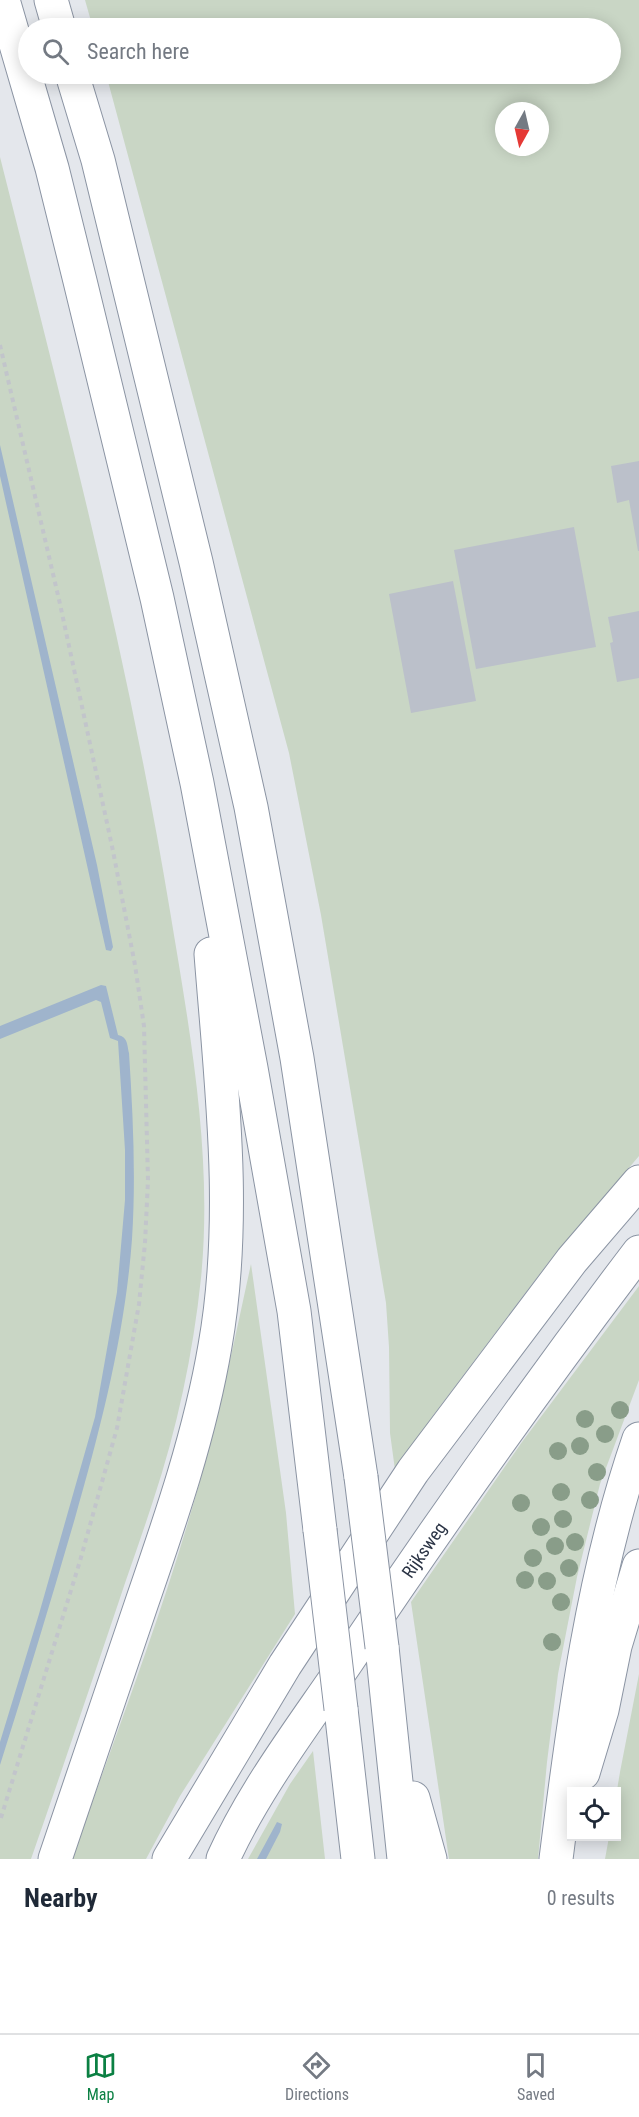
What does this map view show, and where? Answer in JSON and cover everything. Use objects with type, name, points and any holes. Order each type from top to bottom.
[{"type":"highway","points":[[3,0],[18,51]]},
{"type":"highway","points":[[51,0],[56,18]]},
{"type":"highway","points":[[28,84],[52,168],[157,598],[197,783],[251,1068],[294,1311],[358,1859]]},
{"type":"highway","points":[[75,84],[98,160],[190,539],[251,807],[297,1059],[361,1477],[382,1647],[404,1859]]},
{"type":"highway","points":[[55,1859],[176,1504],[200,1421],[216,1344],[225,1261],[227,1196],[224,1116],[197,783]]},
{"type":"highway","points":[[169,1859],[285,1665],[413,1472],[572,1260],[639,1182]]},
{"type":"highway","name":"Rijksweg","points":[[223,1859],[264,1787],[408,1570],[523,1407],[639,1252]]},
{"type":"highway","points":[[556,1859],[571,1738],[590,1627],[612,1532],[639,1439]]},
{"type":"highway","points":[[578,1787],[602,1710],[615,1646],[639,1566]]},
{"type":"highway","points":[[389,1716],[430,1859]]},
{"type":"highway","points":[[556,1859],[567,1826]]},
{"type":"path","points":[[0,345],[60,604],[135,965],[144,1026],[148,1180],[139,1304],[117,1428],[77,1572],[0,1821]]},
{"type":"green space","points":[[85,0],[639,0],[639,1156],[548,1263],[395,1470],[390,1433],[386,1303],[321,915],[289,753],[109,84],[621,84],[621,18],[90,18]]},
{"type":"green space","points":[[0,157],[93,532],[135,721],[170,911],[192,1048],[202,1140],[204,1186],[201,1278],[194,1335],[177,1419],[149,1514],[31,1859],[0,1859]]},
{"type":"green space","points":[[251,1264],[286,1513],[295,1614],[180,1796],[146,1859],[72,1859],[144,1658],[193,1506],[219,1408]]},
{"type":"green space","points":[[639,1286],[639,1380],[600,1484],[577,1577],[558,1674],[538,1859],[449,1859],[411,1602],[522,1442]]},
{"type":"green space","points":[[639,1674],[639,1859],[605,1859],[608,1841],[621,1841],[621,1787],[618,1787]]},
{"type":"green space","points":[[313,1751],[325,1859],[248,1859],[290,1784]]},
{"type":"water","points":[[0,445],[97,865],[113,947],[111,951],[106,950],[0,476]]},
{"type":"water","points":[[101,985],[106,986],[118,1035],[125,1039],[129,1053],[134,1169],[129,1275],[111,1380],[94,1449],[57,1580],[0,1765],[0,1742],[95,1417],[117,1292],[125,1200],[125,1150],[118,1041],[110,1038],[101,1002],[96,1000],[0,1039],[0,1026]]},
{"type":"water","points":[[277,1822],[282,1824],[280,1832],[266,1859],[257,1859]]},
{"type":"building","points":[[639,461],[638,551],[629,500],[617,503],[611,466]]},
{"type":"building","points":[[574,527],[596,647],[476,669],[454,550]]},
{"type":"building","points":[[453,581],[476,701],[411,713],[389,594]]},
{"type":"building","points":[[639,611],[639,678],[617,682],[608,617]]}]
